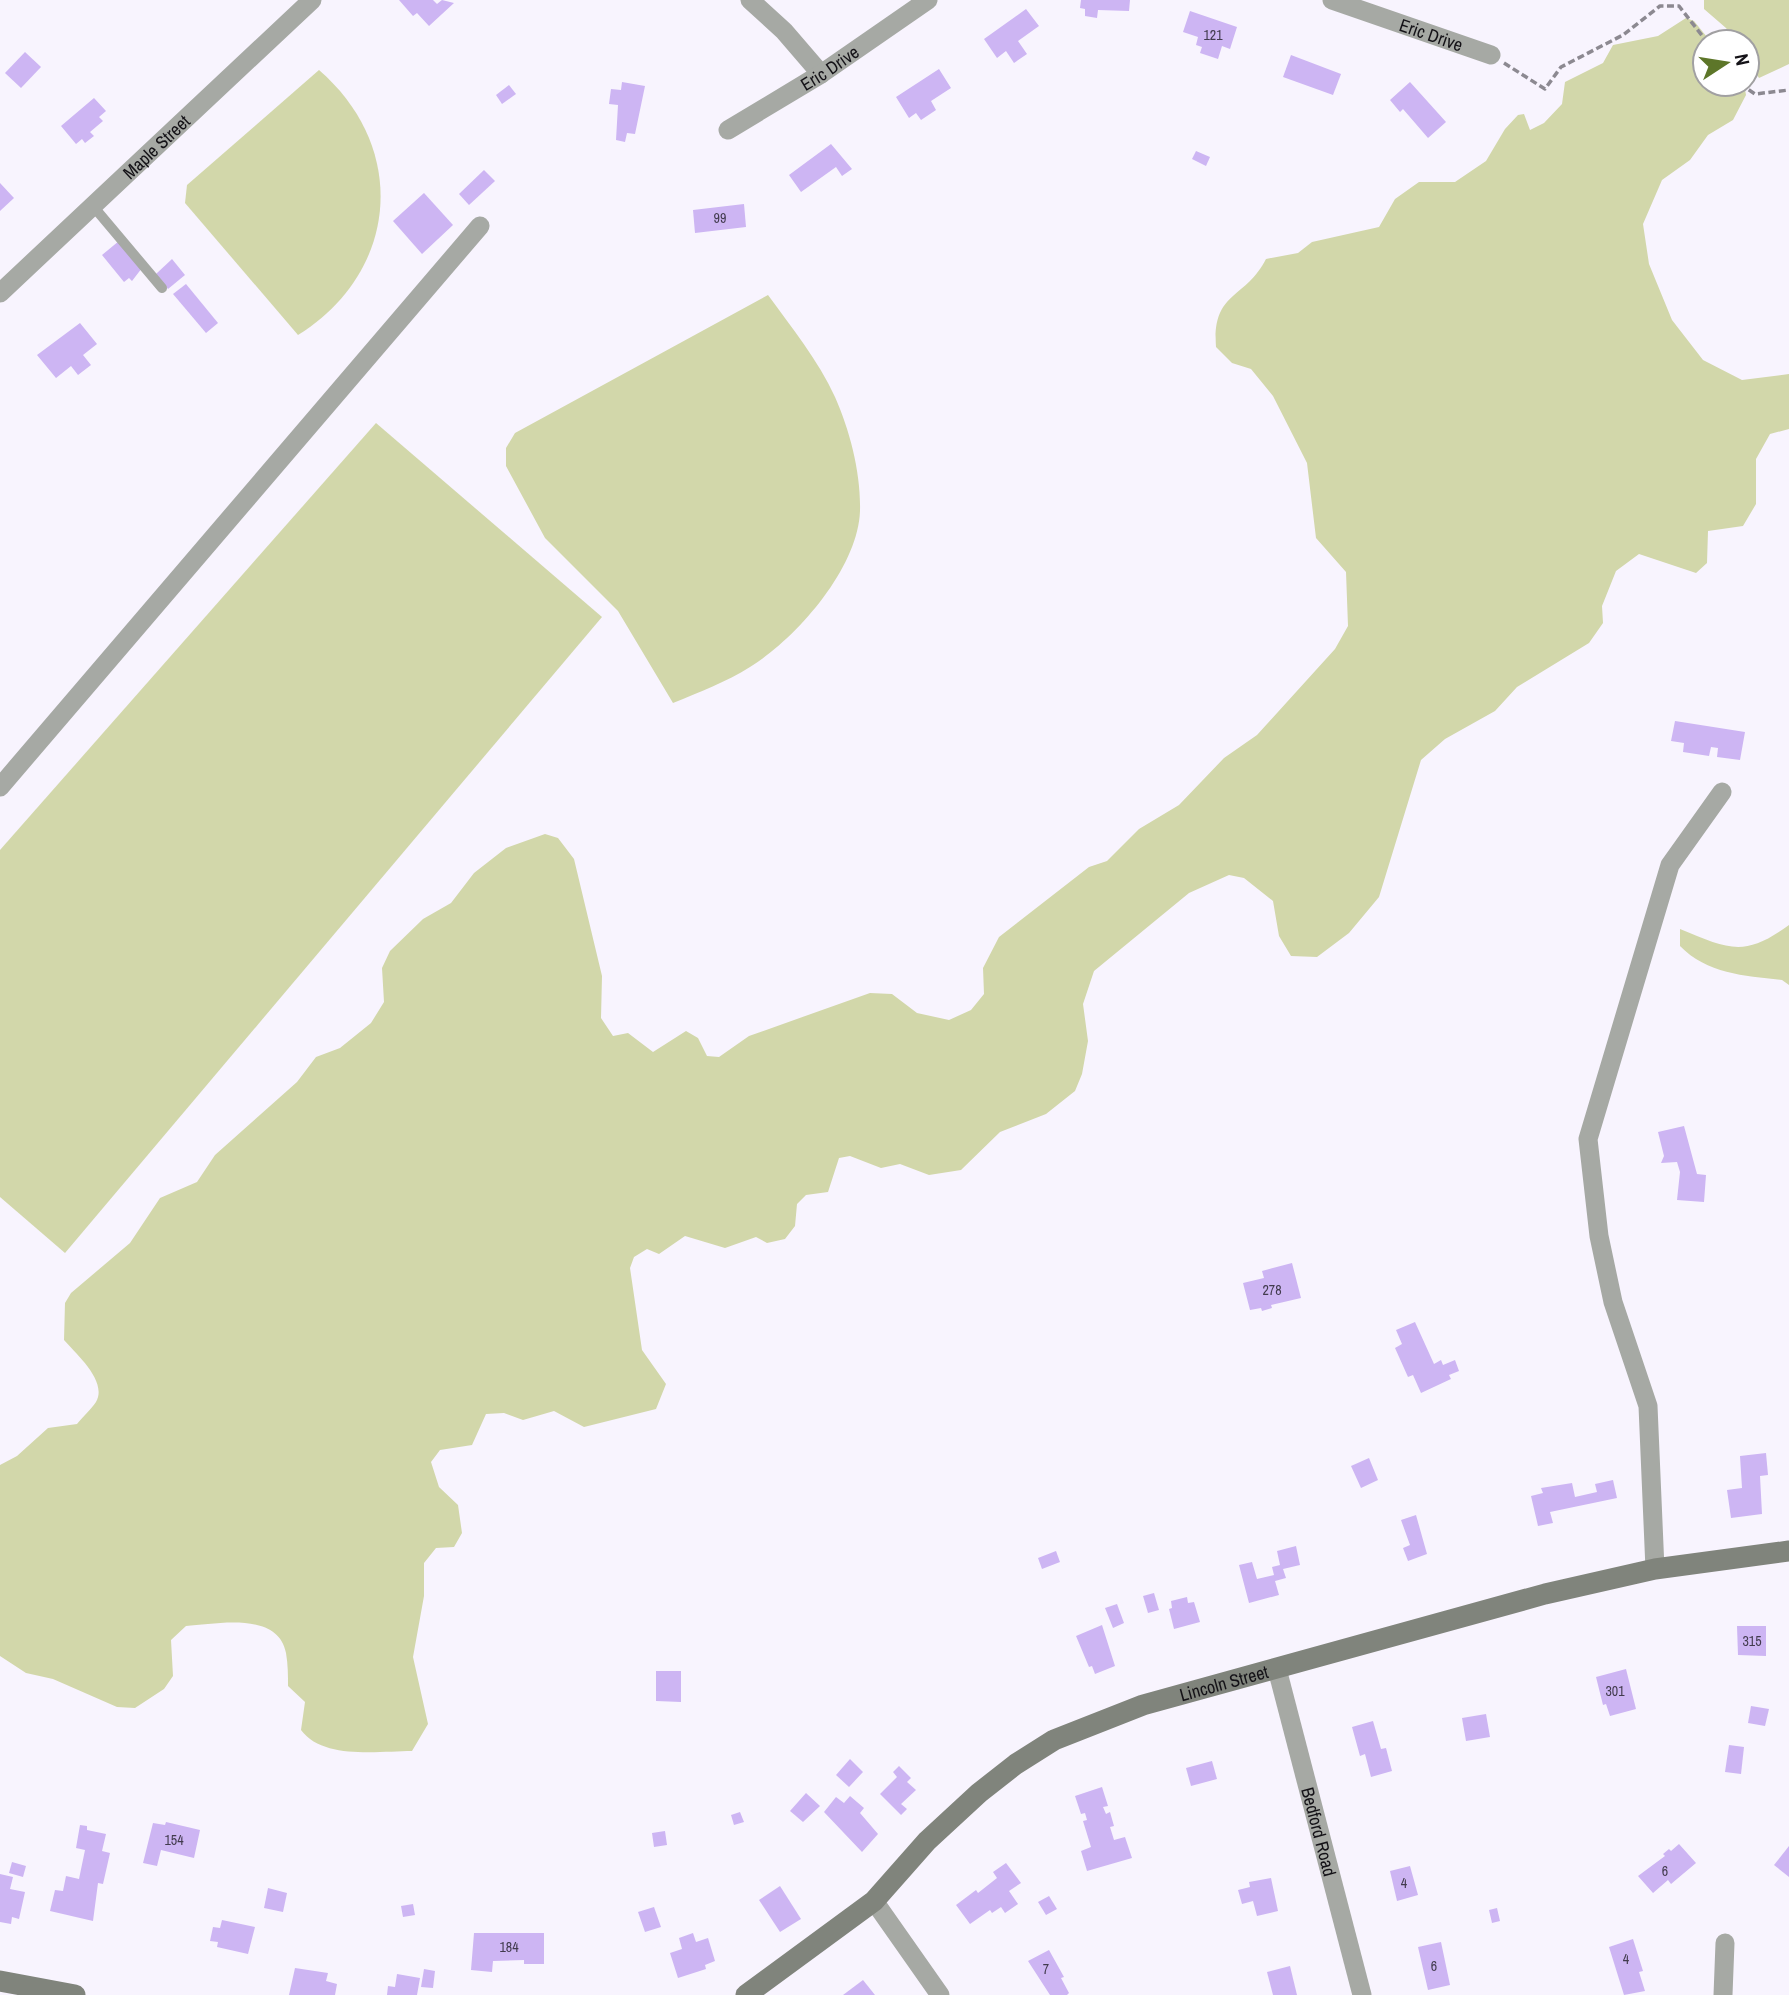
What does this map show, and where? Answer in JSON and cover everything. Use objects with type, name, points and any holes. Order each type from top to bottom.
[{"type":"main road","name":"Lincoln Street","points":[[746,1995],[874,1901],[927,1841],[979,1793],[1054,1740],[1143,1705],[1545,1594],[1654,1569],[1789,1551]]},
{"type":"main road","points":[[0,1981],[75,1995]]},
{"type":"street","name":"Maple Street","points":[[0,293],[312,0]]},
{"type":"street","points":[[750,0],[784,31],[821,74]]},
{"type":"street","name":"Eric Drive","points":[[728,130],[821,74],[928,0]]},
{"type":"street","name":"Eric Drive","points":[[1332,0],[1491,55]]},
{"type":"street","points":[[0,787],[480,226]]},
{"type":"street","points":[[1654,1569],[1648,1406],[1614,1302],[1599,1236],[1588,1139],[1670,865],[1722,792]]},
{"type":"street","name":"Bedford Road","points":[[1277,1669],[1362,1995]]},
{"type":"street","points":[[874,1901],[940,1995]]},
{"type":"street","points":[[1723,1995],[1725,1942]]},
{"type":"lane","points":[[93,206],[162,288]]},
{"type":"path","points":[[1491,55],[1545,89],[1561,67],[1623,35],[1660,6],[1679,6],[1696,28]]},
{"type":"path","points":[[1761,93],[1789,90]]},
{"type":"green space","points":[[1704,0],[1789,0],[1789,64],[1761,77],[1761,28],[1726,28],[1704,9]]},
{"type":"green space","points":[[1686,18],[1694,21],[1700,28],[1691,28],[1691,98],[1744,98],[1733,120],[1708,135],[1690,160],[1662,180],[1643,224],[1649,264],[1672,320],[1703,360],[1742,380],[1789,374],[1789,429],[1770,434],[1756,459],[1756,504],[1743,526],[1708,531],[1707,563],[1696,573],[1639,554],[1616,571],[1602,606],[1603,623],[1589,643],[1517,687],[1495,711],[1445,739],[1421,760],[1379,897],[1349,933],[1317,957],[1291,956],[1279,936],[1273,901],[1244,878],[1229,875],[1189,893],[1094,971],[1083,1004],[1088,1041],[1082,1074],[1075,1091],[1046,1114],[1000,1132],[961,1170],[929,1175],[900,1164],[881,1168],[850,1156],[839,1158],[828,1192],[806,1195],[797,1204],[795,1226],[785,1239],[767,1243],[756,1237],[725,1248],[685,1236],[659,1254],[647,1249],[634,1257],[630,1268],[642,1350],[666,1384],[656,1409],[584,1427],[554,1411],[523,1420],[504,1413],[486,1414],[472,1445],[440,1450],[431,1462],[439,1487],[458,1505],[462,1533],[454,1547],[436,1548],[424,1563],[424,1596],[413,1657],[428,1724],[412,1751],[352,1752],[323,1746],[311,1740],[301,1730],[305,1702],[288,1686],[287,1657],[281,1640],[259,1625],[229,1623],[186,1626],[171,1640],[173,1676],[164,1689],[135,1708],[117,1707],[53,1679],[26,1673],[0,1656],[0,1465],[17,1456],[48,1428],[77,1424],[96,1402],[99,1394],[98,1385],[89,1368],[64,1340],[65,1303],[71,1293],[130,1243],[160,1198],[197,1182],[215,1155],[297,1082],[316,1057],[340,1048],[371,1023],[384,1002],[382,968],[390,951],[423,919],[451,903],[474,873],[506,848],[545,834],[558,838],[574,859],[602,976],[601,1018],[613,1036],[628,1033],[653,1052],[686,1031],[698,1038],[707,1056],[719,1057],[749,1036],[870,993],[892,994],[917,1013],[949,1020],[971,1010],[984,994],[983,968],[999,937],[1089,867],[1107,861],[1139,829],[1179,805],[1224,758],[1257,735],[1335,649],[1348,626],[1346,572],[1316,538],[1307,463],[1273,396],[1251,369],[1232,363],[1216,347],[1219,315],[1225,305],[1258,272],[1266,259],[1298,253],[1312,242],[1379,227],[1395,199],[1419,182],[1455,182],[1486,161],[1505,129],[1518,115],[1524,114],[1530,130],[1544,123],[1562,104],[1565,82],[1603,63],[1613,45],[1658,36]]},
{"type":"green space","points":[[319,70],[348,101],[368,135],[379,172],[380,208],[373,244],[357,278],[332,309],[298,335],[185,203],[187,185]]},
{"type":"green space","points":[[768,295],[813,357],[840,410],[854,452],[859,482],[860,511],[857,533],[837,578],[822,600],[787,638],[750,667],[673,703],[618,611],[545,538],[506,466],[506,448],[515,433]]},
{"type":"green space","points":[[376,423],[602,617],[65,1253],[0,1197],[0,850]]},
{"type":"green space","points":[[1789,925],[1789,985],[1782,980],[1741,975],[1715,968],[1702,963],[1680,946],[1680,929],[1736,947],[1760,942]]},
{"type":"building","points":[[399,0],[433,0],[437,4],[442,0],[454,3],[429,26],[417,13],[413,16]]},
{"type":"building","points":[[1081,0],[1130,0],[1129,11],[1098,10],[1097,18],[1085,16],[1085,9],[1080,8]]},
{"type":"building","points":[[1026,9],[1039,26],[1018,41],[1027,54],[1014,63],[1006,51],[997,58],[984,39]]},
{"type":"building","points":[[1190,11],[1237,27],[1230,49],[1222,46],[1218,59],[1200,53],[1202,47],[1196,45],[1198,37],[1183,32]]},
{"type":"building","points":[[25,52],[41,67],[21,88],[5,73]]},
{"type":"building","points":[[1291,55],[1341,74],[1333,95],[1283,77]]},
{"type":"building","points":[[939,69],[951,88],[931,101],[936,110],[921,120],[916,113],[909,118],[896,97]]},
{"type":"building","points":[[622,82],[645,86],[635,134],[627,133],[625,142],[616,140],[618,105],[609,104],[611,89],[621,90]]},
{"type":"building","points":[[1410,82],[1446,122],[1428,138],[1403,109],[1400,112],[1390,100]]},
{"type":"building","points":[[509,85],[516,94],[502,104],[496,95]]},
{"type":"building","points":[[94,98],[106,111],[99,117],[103,121],[90,132],[94,136],[85,143],[82,139],[76,144],[61,126]]},
{"type":"building","points":[[831,144],[852,169],[842,176],[836,167],[801,192],[789,175]]},
{"type":"building","points":[[1196,151],[1210,157],[1206,166],[1192,159]]},
{"type":"building","points":[[484,170],[495,181],[469,205],[459,194]]},
{"type":"building","points":[[0,183],[14,198],[0,211]]},
{"type":"building","points":[[424,193],[453,225],[422,254],[393,221]]},
{"type":"building","points":[[744,204],[746,227],[695,233],[693,210]]},
{"type":"building","points":[[119,241],[142,268],[132,281],[129,278],[124,282],[102,255]]},
{"type":"building","points":[[172,259],[185,275],[168,289],[156,274]]},
{"type":"building","points":[[186,284],[218,323],[206,333],[173,294]]},
{"type":"building","points":[[80,323],[97,344],[83,355],[91,365],[78,375],[71,366],[56,378],[37,355]]},
{"type":"building","points":[[1675,721],[1745,732],[1740,760],[1717,757],[1718,748],[1711,747],[1709,756],[1683,752],[1684,743],[1671,741]]},
{"type":"building","points":[[1684,1126],[1697,1174],[1706,1175],[1704,1202],[1677,1200],[1680,1172],[1677,1162],[1661,1163],[1664,1156],[1658,1132]]},
{"type":"building","points":[[1292,1263],[1301,1298],[1271,1305],[1272,1308],[1262,1311],[1261,1308],[1250,1310],[1243,1283],[1264,1278],[1262,1271]]},
{"type":"building","points":[[1415,1322],[1434,1364],[1441,1360],[1443,1365],[1455,1360],[1459,1371],[1449,1375],[1451,1379],[1421,1393],[1413,1375],[1408,1377],[1395,1348],[1402,1344],[1396,1330]]},
{"type":"building","points":[[1766,1453],[1768,1475],[1760,1476],[1762,1514],[1731,1518],[1727,1490],[1742,1488],[1740,1456]]},
{"type":"building","points":[[1369,1458],[1378,1480],[1361,1488],[1351,1466]]},
{"type":"building","points":[[1613,1480],[1617,1498],[1550,1512],[1553,1523],[1538,1526],[1531,1496],[1543,1493],[1541,1488],[1572,1483],[1575,1497],[1597,1492],[1595,1484]]},
{"type":"building","points":[[1416,1515],[1427,1554],[1408,1561],[1403,1548],[1410,1545],[1401,1520]]},
{"type":"building","points":[[1296,1546],[1300,1565],[1283,1569],[1286,1578],[1275,1581],[1279,1595],[1249,1603],[1239,1565],[1252,1562],[1257,1579],[1274,1575],[1272,1567],[1280,1565],[1277,1551]]},
{"type":"building","points":[[1056,1551],[1060,1562],[1042,1569],[1038,1558]]},
{"type":"building","points":[[1154,1593],[1159,1610],[1148,1613],[1143,1596]]},
{"type":"building","points":[[1187,1597],[1188,1603],[1194,1602],[1200,1622],[1174,1629],[1169,1609],[1172,1608],[1171,1601]]},
{"type":"building","points":[[1117,1604],[1124,1623],[1113,1628],[1105,1608]]},
{"type":"building","points":[[1102,1625],[1115,1666],[1095,1674],[1092,1666],[1089,1667],[1076,1636]]},
{"type":"building","points":[[1737,1626],[1766,1626],[1766,1656],[1738,1655]]},
{"type":"building","points":[[1626,1669],[1636,1709],[1610,1716],[1606,1704],[1603,1705],[1596,1677]]},
{"type":"building","points":[[656,1671],[681,1671],[681,1702],[656,1701]]},
{"type":"building","points":[[1751,1706],[1769,1709],[1765,1726],[1748,1723]]},
{"type":"building","points":[[1486,1714],[1490,1737],[1466,1741],[1462,1718]]},
{"type":"building","points":[[1373,1721],[1381,1749],[1386,1748],[1392,1771],[1371,1777],[1365,1754],[1360,1756],[1352,1727]]},
{"type":"building","points":[[1729,1745],[1744,1747],[1741,1774],[1725,1772]]},
{"type":"building","points":[[850,1759],[863,1772],[849,1787],[836,1775]]},
{"type":"building","points":[[1212,1761],[1217,1779],[1191,1786],[1186,1768]]},
{"type":"building","points":[[899,1766],[911,1778],[907,1782],[916,1790],[901,1804],[907,1809],[901,1815],[880,1794],[897,1777],[893,1772]]},
{"type":"building","points":[[1102,1787],[1108,1806],[1103,1807],[1106,1814],[1110,1812],[1114,1826],[1110,1827],[1114,1840],[1125,1837],[1132,1858],[1087,1871],[1081,1851],[1091,1847],[1083,1821],[1087,1820],[1085,1813],[1081,1814],[1075,1796]]},
{"type":"building","points":[[806,1793],[820,1806],[803,1822],[790,1811]]},
{"type":"building","points":[[850,1796],[864,1808],[860,1813],[878,1834],[862,1852],[824,1812],[836,1797],[844,1803]]},
{"type":"building","points":[[740,1812],[744,1822],[734,1825],[731,1815]]},
{"type":"building","points":[[166,1822],[200,1830],[194,1858],[161,1850],[157,1866],[143,1863],[153,1823],[165,1825]]},
{"type":"building","points":[[80,1825],[87,1826],[87,1830],[106,1834],[102,1851],[110,1853],[103,1884],[98,1883],[93,1921],[50,1911],[55,1890],[63,1891],[66,1876],[79,1879],[85,1850],[76,1848]]},
{"type":"building","points":[[665,1831],[667,1845],[654,1847],[652,1833]]},
{"type":"building","points":[[1679,1844],[1696,1863],[1671,1884],[1668,1880],[1653,1893],[1638,1876],[1665,1856],[1663,1854],[1669,1849],[1671,1851]]},
{"type":"building","points":[[1789,1846],[1789,1877],[1774,1865]]},
{"type":"building","points":[[12,1862],[26,1866],[23,1877],[9,1873]]},
{"type":"building","points":[[1006,1863],[1021,1883],[1009,1891],[1018,1904],[1005,1913],[1001,1907],[992,1913],[990,1910],[970,1924],[956,1905],[997,1878],[993,1872]]},
{"type":"building","points":[[1410,1866],[1418,1895],[1397,1901],[1390,1871]]},
{"type":"building","points":[[0,1874],[13,1877],[10,1889],[25,1892],[19,1919],[12,1917],[11,1924],[0,1922]]},
{"type":"building","points":[[1271,1878],[1278,1911],[1257,1916],[1253,1901],[1242,1904],[1238,1890],[1250,1887],[1249,1882]]},
{"type":"building","points":[[780,1886],[801,1919],[780,1932],[759,1900]]},
{"type":"building","points":[[268,1888],[287,1893],[283,1912],[264,1908]]},
{"type":"building","points":[[1049,1896],[1057,1909],[1046,1915],[1038,1902]]},
{"type":"building","points":[[413,1904],[415,1915],[403,1917],[401,1906]]},
{"type":"building","points":[[654,1907],[661,1927],[645,1932],[638,1912]]},
{"type":"building","points":[[1497,1908],[1500,1921],[1492,1923],[1489,1910]]},
{"type":"building","points":[[222,1920],[255,1927],[248,1954],[217,1947],[218,1942],[210,1941],[213,1927],[220,1928]]},
{"type":"building","points":[[474,1933],[544,1933],[544,1964],[524,1964],[524,1960],[493,1961],[492,1972],[471,1970]]},
{"type":"building","points":[[693,1933],[696,1942],[708,1938],[715,1961],[705,1965],[706,1969],[678,1978],[670,1953],[682,1949],[679,1938]]},
{"type":"building","points":[[1633,1939],[1643,1971],[1639,1972],[1645,1991],[1624,1995],[1609,1947]]},
{"type":"building","points":[[1441,1942],[1450,1985],[1428,1990],[1418,1947]]},
{"type":"building","points":[[1049,1950],[1064,1977],[1061,1978],[1069,1993],[1067,1995],[1050,1995],[1028,1961]]},
{"type":"building","points":[[1290,1966],[1297,1995],[1273,1995],[1267,1972]]},
{"type":"building","points":[[295,1968],[328,1973],[326,1981],[337,1984],[335,1995],[289,1995]]},
{"type":"building","points":[[424,1969],[435,1971],[433,1988],[421,1987]]},
{"type":"building","points":[[397,1974],[420,1978],[417,1995],[387,1995],[388,1986],[395,1987]]},
{"type":"building","points":[[863,1980],[875,1995],[843,1995]]}]
